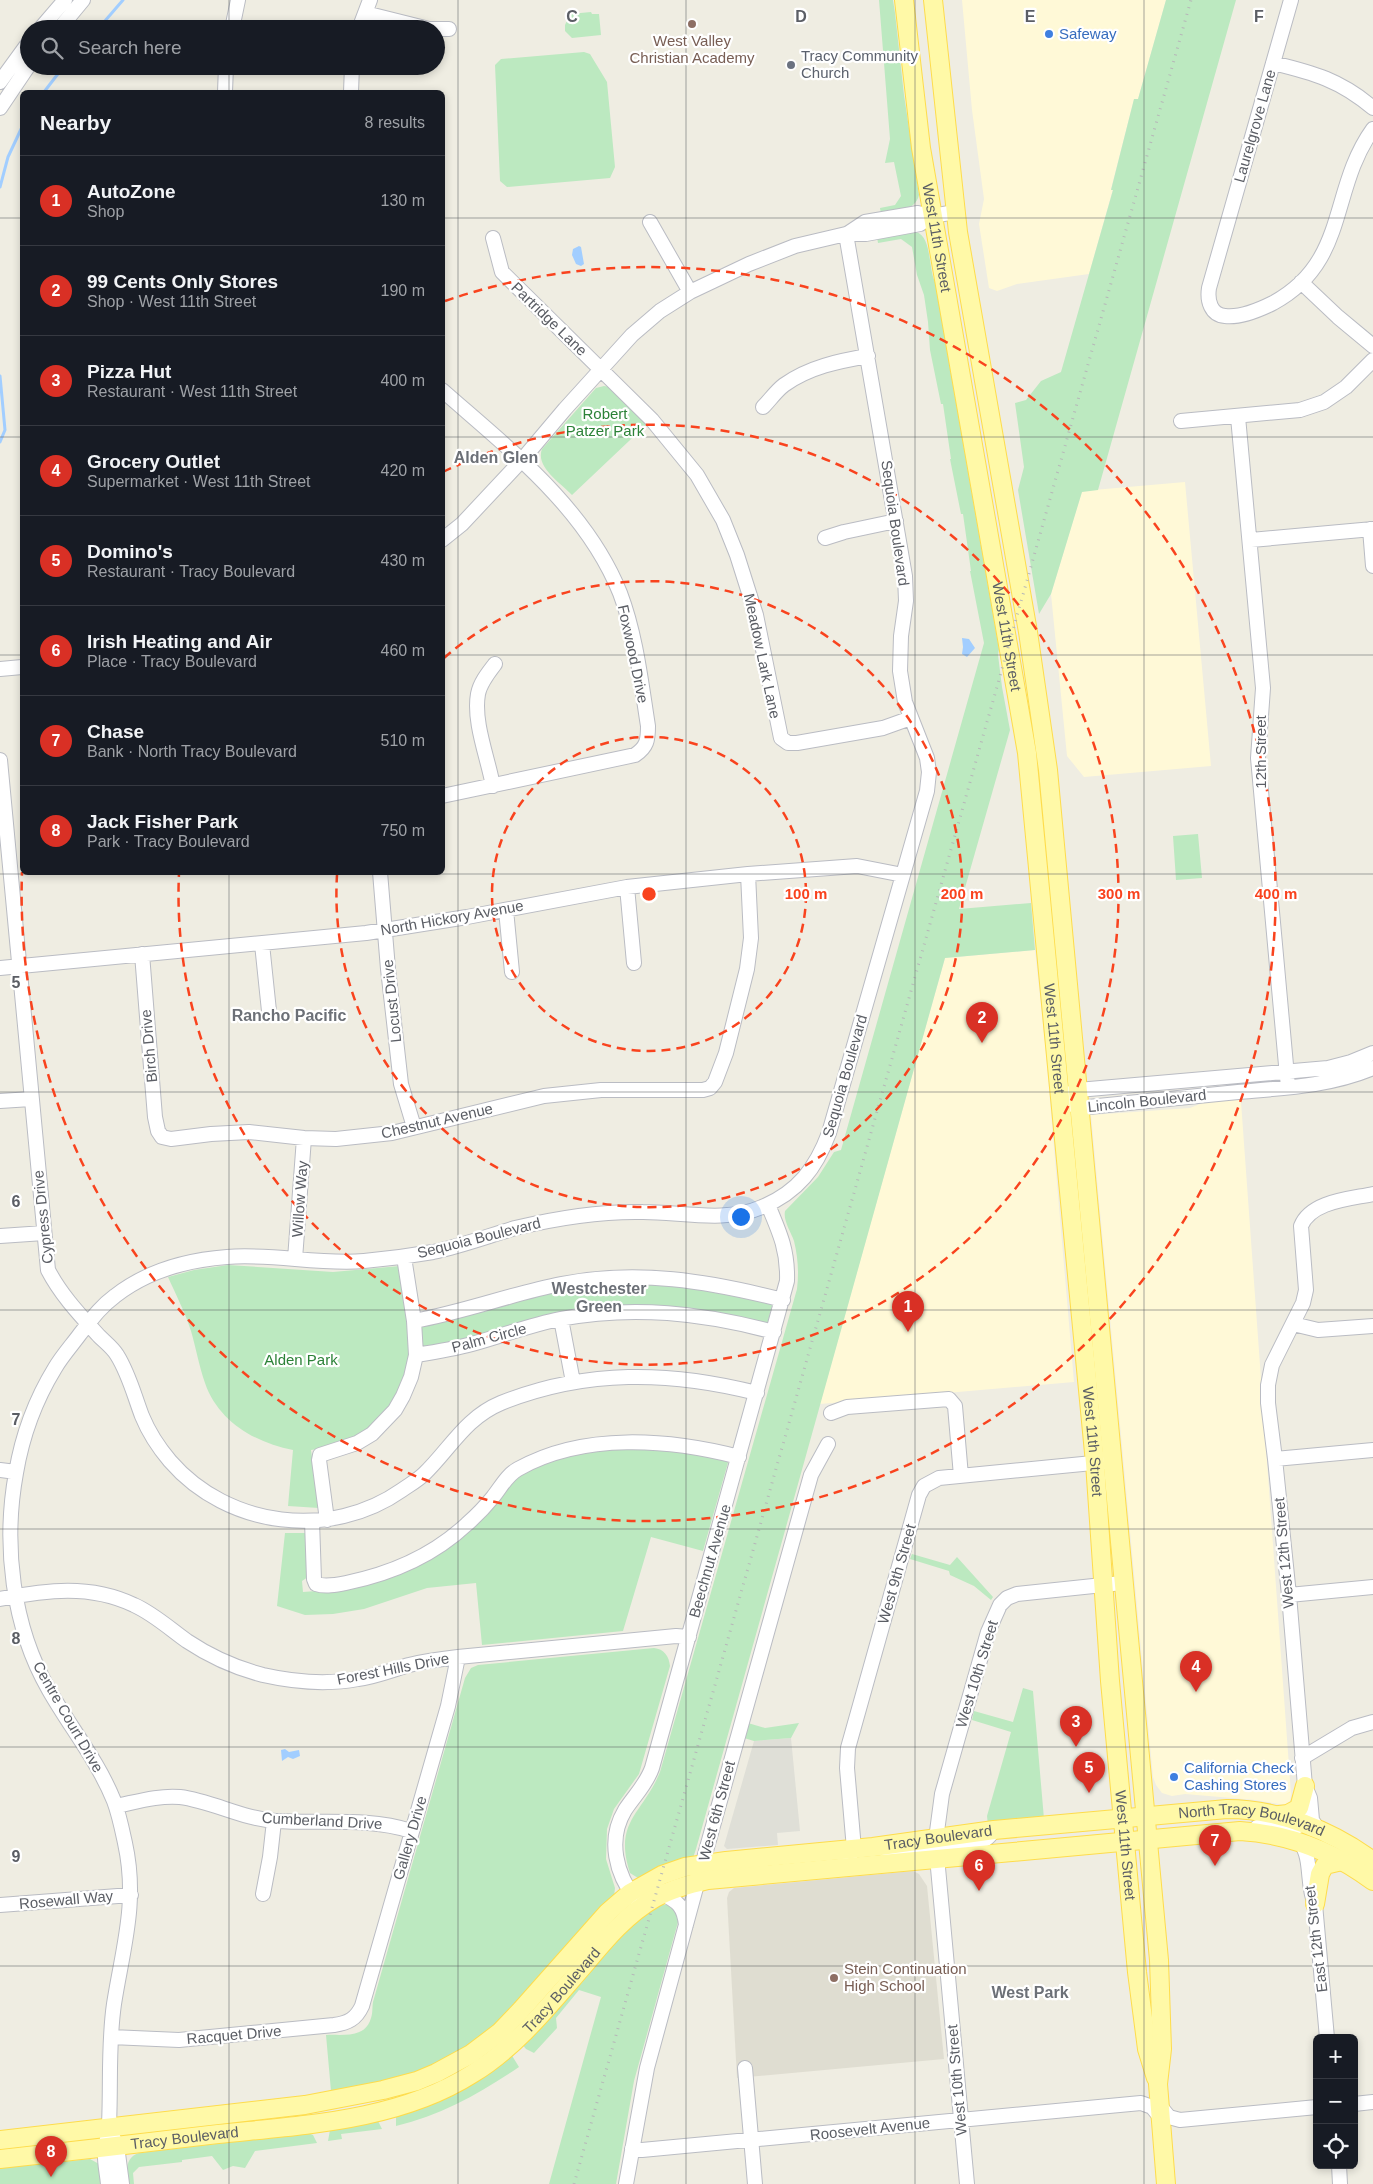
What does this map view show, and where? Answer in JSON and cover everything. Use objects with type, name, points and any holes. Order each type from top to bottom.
[{"type":"main road","name":"West 11th Street","points":[[904,0],[915,108],[932,216],[1021,713],[1031,790],[1059,1098],[1103,1462],[1122,1583],[1146,1816],[1159,1972],[1162,2049],[1158,2084],[1166,2184]]},
{"type":"main road","name":"West 11th Street","points":[[933,0],[955,212],[1028,632],[1042,722],[1052,807],[1078,1090],[1103,1462],[1106,1631],[1139,1993],[1147,2049],[1158,2084]]},
{"type":"main road","points":[[1279,1816],[1288,1814],[1298,1808],[1304,1786]]},
{"type":"main road","name":"North Tracy Boulevard","points":[[1122,1818],[1238,1809],[1279,1816],[1311,1823],[1373,1861]]},
{"type":"main road","name":"Tracy Boulevard","points":[[0,2140],[321,2102],[383,2090],[436,2073],[471,2054],[508,2024],[608,1912],[630,1893],[662,1875],[703,1864],[854,1849],[994,1830],[1122,1818]]},
{"type":"main road","name":"North Tracy Boulevard","points":[[1125,1840],[1240,1831],[1276,1836],[1342,1861],[1373,1882]]},
{"type":"main road","name":"Tracy Boulevard","points":[[0,2159],[320,2122],[398,2106],[438,2092],[473,2074],[518,2039],[608,1937],[641,1907],[662,1894],[698,1882],[882,1862],[1125,1840]]},
{"type":"main road","points":[[1315,1904],[1320,1874],[1325,1865],[1342,1861]]},
{"type":"street","points":[[48,20],[65,0]]},
{"type":"street","points":[[67,20],[84,0]]},
{"type":"street","points":[[234,20],[238,0]]},
{"type":"street","points":[[363,20],[370,0]]},
{"type":"street","name":"Laurelgrove Lane","points":[[1291,0],[1207,298],[1212,310],[1219,316],[1231,317],[1261,309],[1279,300],[1301,282]]},
{"type":"street","points":[[366,14],[393,20]]},
{"type":"street","points":[[445,29],[449,29]]},
{"type":"street","points":[[0,82],[20,54]]},
{"type":"street","points":[[1273,63],[1333,80],[1360,97],[1373,108]]},
{"type":"street","points":[[0,108],[22,75]]},
{"type":"street","points":[[226,75],[226,90]]},
{"type":"street","points":[[351,90],[352,75]]},
{"type":"street","points":[[1373,129],[1360,150],[1352,170],[1328,246],[1319,263],[1301,282],[1338,317],[1373,346]]},
{"type":"street","points":[[445,538],[462,524],[522,460],[599,369],[632,335],[660,311],[690,292],[749,264],[788,249],[846,234],[865,222],[918,213],[932,216],[955,212]]},
{"type":"street","points":[[650,222],[690,292]]},
{"type":"street","name":"Sequoia Boulevard","points":[[88,1322],[118,1293],[141,1280],[190,1261],[232,1256],[357,1261],[404,1257],[436,1251],[544,1222],[577,1216],[637,1212],[730,1215],[768,1205],[803,1180],[820,1157],[829,1133],[927,791],[929,772],[927,758],[905,702],[900,671],[901,636],[906,601],[905,576],[846,234]]},
{"type":"street","name":"Partridge Lane","points":[[493,238],[502,272],[599,369]]},
{"type":"street","points":[[762,407],[784,386],[803,374],[825,365],[868,356]]},
{"type":"street","points":[[1182,422],[1300,410],[1324,402],[1346,387],[1373,360]]},
{"type":"street","name":"Meadow Lark Lane","points":[[599,369],[652,420],[678,449],[697,475],[723,520],[737,555],[756,616],[781,738],[788,742],[797,743],[883,728],[911,718]]},
{"type":"street","name":"Foxwood Drive","points":[[445,393],[522,460],[562,503],[592,541],[608,566],[620,595],[634,644],[648,726],[648,740],[644,749],[636,755],[445,795]]},
{"type":"street","name":"12th Street","points":[[1238,417],[1251,540],[1263,688],[1258,758],[1288,1087]]},
{"type":"street","points":[[825,538],[896,521]]},
{"type":"street","points":[[1251,540],[1372,529],[1373,566]]},
{"type":"street","points":[[493,786],[477,712],[478,693],[485,678],[495,664]]},
{"type":"street","points":[[0,669],[20,667]]},
{"type":"street","name":"Cypress Drive","points":[[0,760],[30,1099],[48,1270],[58,1289],[73,1308],[88,1322]]},
{"type":"street","name":"North Hickory Avenue","points":[[0,968],[262,944],[385,929],[506,910],[626,886],[858,866],[903,875]]},
{"type":"street","name":"Chestnut Avenue","points":[[162,1137],[171,1139],[249,1132],[304,1138],[336,1139],[392,1133],[544,1096],[601,1090],[703,1090],[710,1088],[715,1082],[726,1053],[747,969],[751,938],[748,874]]},
{"type":"street","name":"Locust Drive","points":[[380,875],[402,1084],[414,1128]]},
{"type":"street","points":[[626,886],[634,963]]},
{"type":"street","points":[[506,910],[512,972]]},
{"type":"street","points":[[262,944],[269,1011]]},
{"type":"street","name":"Birch Drive","points":[[142,954],[155,1118],[158,1131],[162,1137]]},
{"type":"street","name":"Lincoln Boulevard","points":[[1059,1098],[1078,1090],[1328,1068],[1351,1062],[1373,1053]]},
{"type":"street","name":"Lincoln Boulevard","points":[[1059,1098],[1078,1108],[1288,1087],[1331,1081],[1373,1068]]},
{"type":"street","points":[[0,1101],[30,1099]]},
{"type":"street","name":"Willow Way","points":[[295,1259],[304,1138]]},
{"type":"street","points":[[1373,1194],[1317,1208],[1304,1217],[1301,1226],[1306,1290],[1293,1324],[1318,1330],[1373,1326]]},
{"type":"street","name":"Beechnut Avenue","points":[[641,1907],[624,1883],[616,1860],[617,1829],[625,1811],[643,1787],[652,1768],[783,1300],[787,1281],[788,1261],[783,1240],[768,1205]]},
{"type":"street","points":[[0,1236],[44,1233]]},
{"type":"street","points":[[327,1520],[319,1460],[320,1455],[357,1443],[384,1422],[403,1396],[411,1377],[416,1355],[414,1321],[404,1257]]},
{"type":"street","points":[[414,1321],[460,1312],[511,1296],[563,1284],[621,1277],[651,1277],[700,1281],[783,1300]]},
{"type":"street","name":"Palm Circle","points":[[416,1355],[472,1344],[560,1319],[617,1312],[659,1312],[709,1317],[774,1332]]},
{"type":"street","points":[[560,1319],[573,1382]]},
{"type":"street","points":[[88,1322],[115,1352],[126,1369],[143,1418],[154,1439],[171,1462],[194,1484],[214,1498],[243,1511],[286,1520],[327,1520],[348,1516],[372,1508],[389,1499],[423,1475],[458,1434],[482,1414],[500,1404],[573,1382],[617,1377],[669,1377],[723,1385],[757,1393]]},
{"type":"street","name":"Centre Court Drive","points":[[88,1322],[51,1373],[32,1414],[16,1472],[10,1521],[16,1596],[37,1666],[48,1689],[97,1766],[116,1806],[126,1845],[131,1877],[129,1930],[110,2037],[109,2127],[111,2147],[108,2184]]},
{"type":"street","name":"West 12th Street","points":[[1293,1324],[1272,1365],[1268,1385],[1268,1403],[1289,1595],[1304,1786]]},
{"type":"street","points":[[831,1413],[847,1407],[949,1399],[955,1406],[961,1476]]},
{"type":"street","points":[[312,1521],[314,1579],[316,1584],[338,1584],[360,1580],[400,1567],[435,1548],[466,1525],[515,1471],[529,1463],[551,1456],[606,1444],[649,1442],[686,1445],[739,1457]]},
{"type":"street","name":"West 6th Street","points":[[626,2184],[648,2068],[698,1882],[811,1475],[828,1444]]},
{"type":"street","points":[[1275,1459],[1373,1450]]},
{"type":"street","name":"West 9th Street","points":[[854,1849],[846,1768],[848,1748],[914,1514],[924,1486],[939,1478],[1103,1462]]},
{"type":"street","points":[[0,1470],[16,1472]]},
{"type":"street","name":"West 10th Street","points":[[936,1839],[942,1794],[988,1632],[1000,1605],[1007,1598],[1017,1594],[1122,1583]]},
{"type":"street","points":[[1289,1595],[1373,1587]]},
{"type":"street","name":"Forest Hills Drive","points":[[0,1599],[63,1589],[97,1593],[118,1598],[148,1613],[187,1641],[228,1664],[262,1675],[290,1680],[322,1682],[357,1680],[431,1660],[676,1636],[688,1637]]},
{"type":"street","name":"Gallery Drive","points":[[355,2017],[362,2006],[448,1706],[458,1657]]},
{"type":"street","points":[[1302,1758],[1352,1728],[1373,1722]]},
{"type":"street","points":[[1240,1831],[1267,1826],[1291,1830],[1311,1823],[1310,1798],[1304,1786]]},
{"type":"street","name":"Cumberland Drive","points":[[116,1806],[159,1798],[179,1797],[274,1821],[372,1822],[393,1825],[412,1831]]},
{"type":"street","points":[[263,1894],[274,1821]]},
{"type":"street","points":[[937,1858],[944,1849],[986,1839],[994,1830]]},
{"type":"street","points":[[882,1862],[893,1854],[929,1848],[936,1839]]},
{"type":"street","points":[[1307,1849],[1323,1845],[1331,1846],[1360,1862],[1373,1865]]},
{"type":"street","points":[[794,1871],[812,1861],[849,1857],[854,1849]]},
{"type":"street","name":"East 12th Street","points":[[1307,1849],[1310,1893],[1315,1904],[1327,2034]]},
{"type":"street","name":"West 10th Street","points":[[937,1858],[967,2184]]},
{"type":"street","points":[[662,1894],[676,1901],[682,1908],[686,1929]]},
{"type":"street","name":"Rosewall Way","points":[[0,1906],[131,1895]]},
{"type":"street","name":"Racquet Drive","points":[[110,2037],[179,2040],[334,2025],[346,2023],[355,2017]]},
{"type":"street","points":[[745,2068],[755,2184]]},
{"type":"street","points":[[1358,2104],[1373,2102]]},
{"type":"street","name":"Roosevelt Avenue","points":[[632,2149],[644,2150],[751,2141],[1140,2103],[1152,2107],[1169,2117],[1180,2120],[1313,2107]]},
{"type":"street","name":"Centre Court Drive","points":[[111,2147],[122,2184]]},
{"type":"street","points":[[1339,2169],[1340,2184]]},
{"type":"shaded area","points":[[962,0],[1166,0],[1138,99],[1134,99],[1111,189],[1113,189],[1089,274],[1017,284],[997,291],[989,288],[979,224],[984,199],[972,110]]},
{"type":"shaded area","points":[[1185,482],[1211,766],[1084,777],[1067,756],[1051,594],[1082,491]]},
{"type":"shaded area","points":[[1035,950],[1045,1043],[1074,1382],[820,1404],[945,958]]},
{"type":"shaded area","points":[[1240,1088],[1291,1794],[1290,1801],[1285,1805],[1255,1800],[1185,1794],[1172,1796],[1162,1793],[1153,1777],[1091,1115],[1190,1108]]},
{"type":"shaded area","points":[[791,1738],[800,1831],[777,1833],[778,1845],[727,1849],[724,1846],[754,1741]]},
{"type":"shaded area","name":"Stein Continuation High School","points":[[913,1871],[919,1874],[927,1886],[944,2059],[737,2078],[727,1898],[729,1892],[734,1888]]},
{"type":"green space","points":[[879,0],[893,0],[904,95],[919,195],[917,201],[909,208],[881,214],[880,208],[895,205],[901,196],[894,162],[885,163],[890,139]]},
{"type":"green space","points":[[1166,0],[1236,0],[1098,490],[1082,492],[1051,594],[1039,614],[1018,490],[1024,467],[1015,403],[1026,400],[1041,381],[1061,372],[1113,190],[1111,190],[1134,99],[1138,99]]},
{"type":"green space","points":[[591,12],[592,14],[599,14],[601,35],[572,38],[565,31],[565,25],[570,14]]},
{"type":"green space","points":[[584,52],[590,54],[607,82],[615,167],[610,178],[507,187],[500,181],[495,65],[501,59]]},
{"type":"green space","points":[[916,232],[925,240],[935,282],[999,649],[1002,687],[1010,730],[959,909],[1031,903],[1035,950],[945,958],[693,1858],[638,1878],[630,1873],[626,1855],[625,1841],[628,1829],[660,1772],[797,1289],[796,1253],[794,1241],[786,1223],[785,1211],[818,1177],[834,1152],[841,1150],[984,643],[970,571],[963,514],[961,514],[950,459],[943,404],[941,404],[930,350],[924,295],[917,275],[912,247],[901,239],[878,243],[877,237]]},
{"type":"green space","name":"Robert Patzer Park","points":[[610,387],[648,423],[572,495],[550,474],[542,462],[542,449],[596,388]]},
{"type":"green space","points":[[1198,834],[1202,878],[1176,880],[1173,836]]},
{"type":"green space","name":"Alden Park","points":[[228,1265],[333,1272],[400,1266],[411,1339],[411,1352],[404,1379],[391,1405],[373,1426],[362,1434],[344,1442],[311,1450],[319,1508],[288,1506],[293,1450],[265,1442],[240,1428],[219,1409],[205,1383],[189,1324],[168,1277],[194,1270]]},
{"type":"green space","points":[[658,1282],[773,1302],[767,1325],[722,1313],[658,1306],[423,1348],[421,1346],[421,1325],[522,1298],[592,1285]]},
{"type":"green space","points":[[641,1446],[729,1459],[703,1551],[651,1537],[623,1631],[482,1645],[476,1583],[427,1588],[364,1609],[333,1614],[305,1615],[277,1606],[285,1533],[306,1533],[308,1577],[302,1581],[303,1592],[329,1590],[395,1574],[524,1471],[568,1456]]},
{"type":"green space","points":[[912,1554],[950,1565],[957,1557],[993,1597],[991,1600],[974,1586],[950,1575],[949,1571],[910,1559]]},
{"type":"green space","points":[[654,1648],[661,1650],[665,1654],[670,1666],[639,1774],[614,1809],[607,1829],[606,1859],[615,1888],[614,1897],[505,2018],[475,2043],[441,2063],[398,2079],[331,2091],[326,2035],[346,2035],[359,2032],[368,2025],[371,2018],[373,2002],[465,1678],[471,1668],[478,1665]]},
{"type":"green space","points":[[1023,1688],[1033,1691],[1044,1819],[988,1825],[987,1816],[1011,1732],[972,1720],[974,1711],[1013,1722]]},
{"type":"green space","points":[[748,1723],[765,1728],[799,1723],[791,1738],[754,1741],[744,1738]]},
{"type":"green space","points":[[661,1904],[672,1906],[678,1915],[678,1922],[634,2081],[616,2184],[549,2184],[601,1997],[579,1990],[556,2018],[557,2028],[534,2053],[526,2049],[522,2044],[631,1923]]},
{"type":"green space","points":[[511,2054],[519,2067],[504,2077],[445,2109],[396,2126],[396,2116]]},
{"type":"green space","points":[[378,2121],[382,2129],[341,2134],[342,2139],[328,2141],[330,2130]]},
{"type":"green space","points":[[308,2133],[313,2135],[317,2143],[255,2151],[245,2168],[233,2166],[223,2170],[212,2156],[182,2160],[182,2162],[139,2167],[133,2173],[134,2184],[129,2184],[127,2170],[129,2162],[134,2155],[139,2153]]},
{"type":"green space","points":[[90,2159],[99,2164],[104,2184],[0,2184],[0,2168]]},
{"type":"water","points":[[581,247],[584,264],[581,266],[576,264],[572,255],[573,249]]},
{"type":"water","points":[[962,638],[969,639],[975,648],[967,657],[962,654]]},
{"type":"water","points":[[285,1749],[289,1752],[299,1750],[300,1756],[293,1759],[288,1757],[282,1761],[281,1750]]},
{"type":"waterway","points":[[106,20],[123,0]]},
{"type":"waterway","points":[[46,90],[57,75]]},
{"type":"waterway","points":[[0,187],[8,157],[20,131]]},
{"type":"waterway","points":[[0,376],[5,430],[0,442]]},
{"type":"railway","points":[[574,2184],[1191,0]]},
{"type":"place","name":"West Valley Christian Academy","points":[[692,24]]},
{"type":"place","name":"Safeway","points":[[1049,34]]},
{"type":"place","name":"Tracy Community Church","points":[[791,65]]},
{"type":"place","name":"99 Cents Only Stores","points":[[982,1043]]},
{"type":"place","name":"AutoZone","points":[[908,1332]]},
{"type":"place","name":"Grocery Outlet","points":[[1196,1692]]},
{"type":"place","name":"Pizza Hut","points":[[1076,1747]]},
{"type":"place","name":"California Check Cashing Stores","points":[[1174,1777]]},
{"type":"place","name":"Domino's","points":[[1089,1793]]},
{"type":"place","name":"Chase","points":[[1215,1866]]},
{"type":"place","name":"Irish Heating and Air","points":[[979,1891]]},
{"type":"place","name":"Stein Continuation High School","points":[[834,1978]]},
{"type":"place","name":"Jack Fisher Park","points":[[51,2177]]},
{"type":"district","name":"Alden Glen","points":[[496,457]]},
{"type":"district","name":"Rancho Pacific","points":[[289,1015]]},
{"type":"district","name":"Westchester Green","points":[[599,1297]]},
{"type":"district","name":"West Park","points":[[1030,1992]]}]
